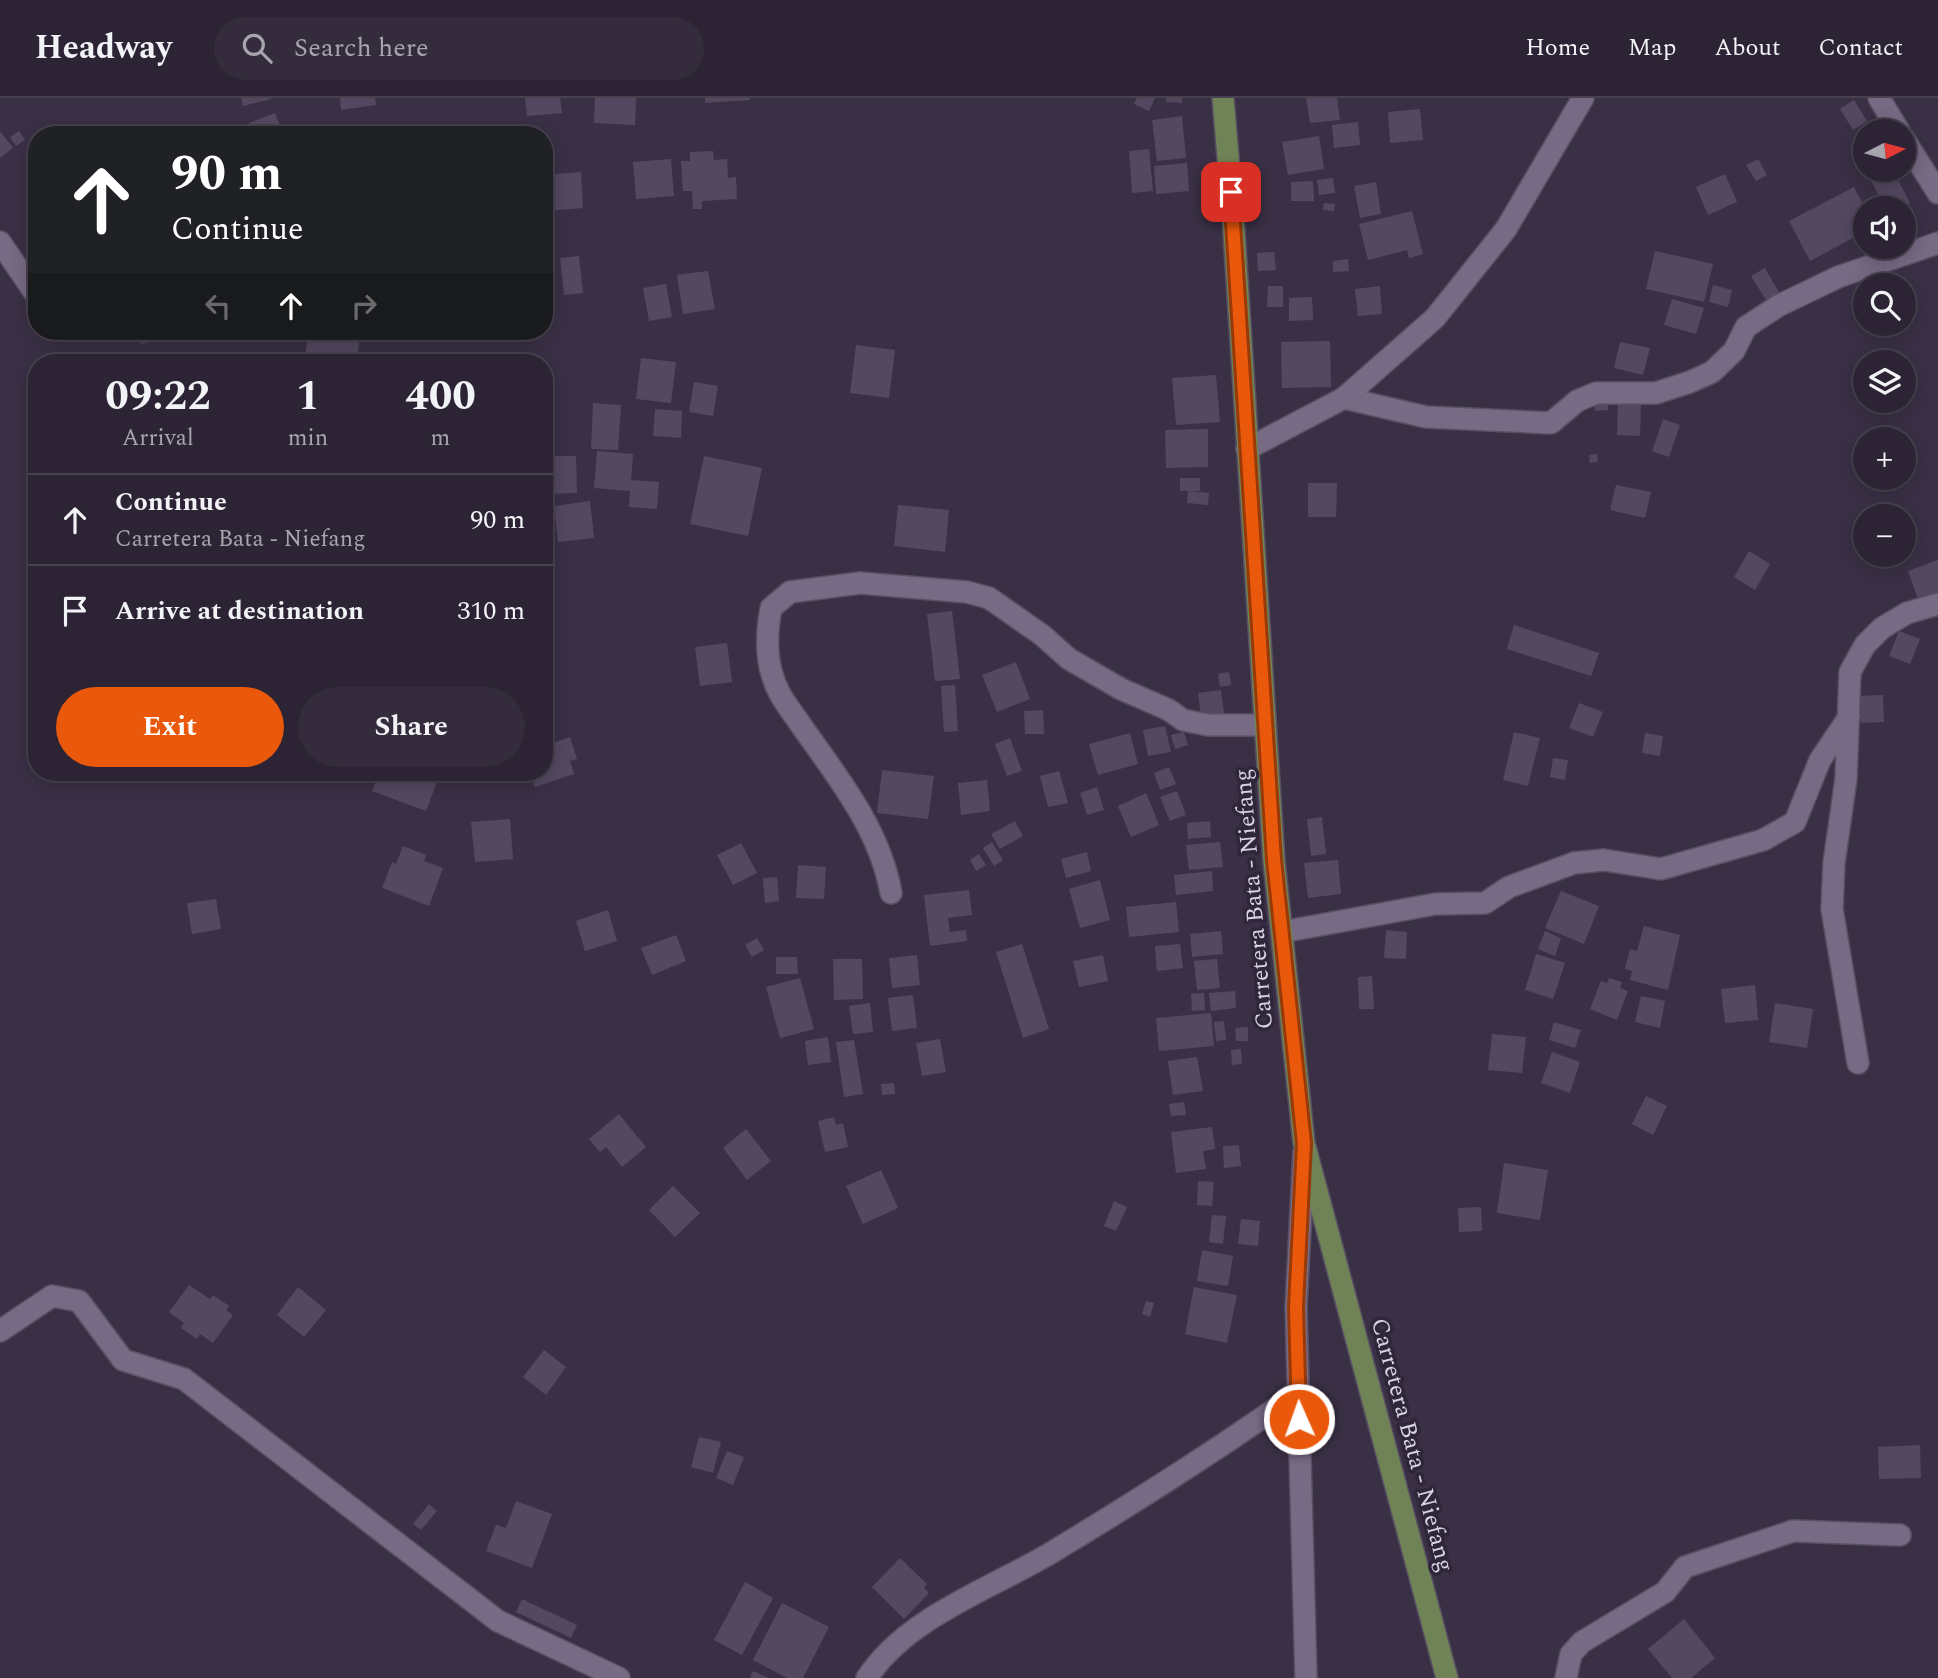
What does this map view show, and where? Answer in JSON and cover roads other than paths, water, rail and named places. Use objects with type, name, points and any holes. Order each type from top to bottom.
[{"type":"main road","name":"Carretera Bata - Niefang","points":[[1223,98],[1233,216],[1264,725],[1304,1143],[1447,1678]]},
{"type":"street","points":[[1247,449],[1344,398],[1435,318],[1506,229],[1583,98]]},
{"type":"street","points":[[1879,98],[1892,119]]},
{"type":"street","points":[[1916,158],[1938,193]]},
{"type":"street","points":[[0,242],[28,283]]},
{"type":"street","points":[[1344,398],[1426,417],[1551,423],[1577,401],[1596,393],[1656,393],[1712,372],[1734,351],[1746,327],[1778,306],[1849,272],[1919,252],[1938,243]]},
{"type":"street","points":[[891,893],[886,862],[873,835],[779,691],[769,661],[766,632],[771,608],[790,592],[860,583],[967,592],[989,598],[1042,635],[1069,659],[1121,689],[1169,710],[1183,720],[1208,725],[1264,725]]},
{"type":"street","points":[[1858,1063],[1832,909],[1834,863],[1846,779],[1850,672],[1865,645],[1882,628],[1908,613],[1938,604]]},
{"type":"street","points":[[1282,932],[1435,904],[1485,903],[1509,887],[1574,863],[1604,860],[1661,869],[1763,841],[1795,822],[1820,760],[1849,717]]},
{"type":"street","points":[[1304,1143],[1296,1307],[1306,1678]]},
{"type":"street","points":[[0,1331],[52,1296],[79,1301],[123,1360],[184,1379],[498,1621],[619,1678]]},
{"type":"street","points":[[866,1678],[881,1657],[926,1623],[1047,1555],[1203,1460],[1298,1393]]},
{"type":"street","points":[[1566,1678],[1571,1654],[1582,1642],[1665,1592],[1685,1567],[1793,1531],[1900,1535]]}]
